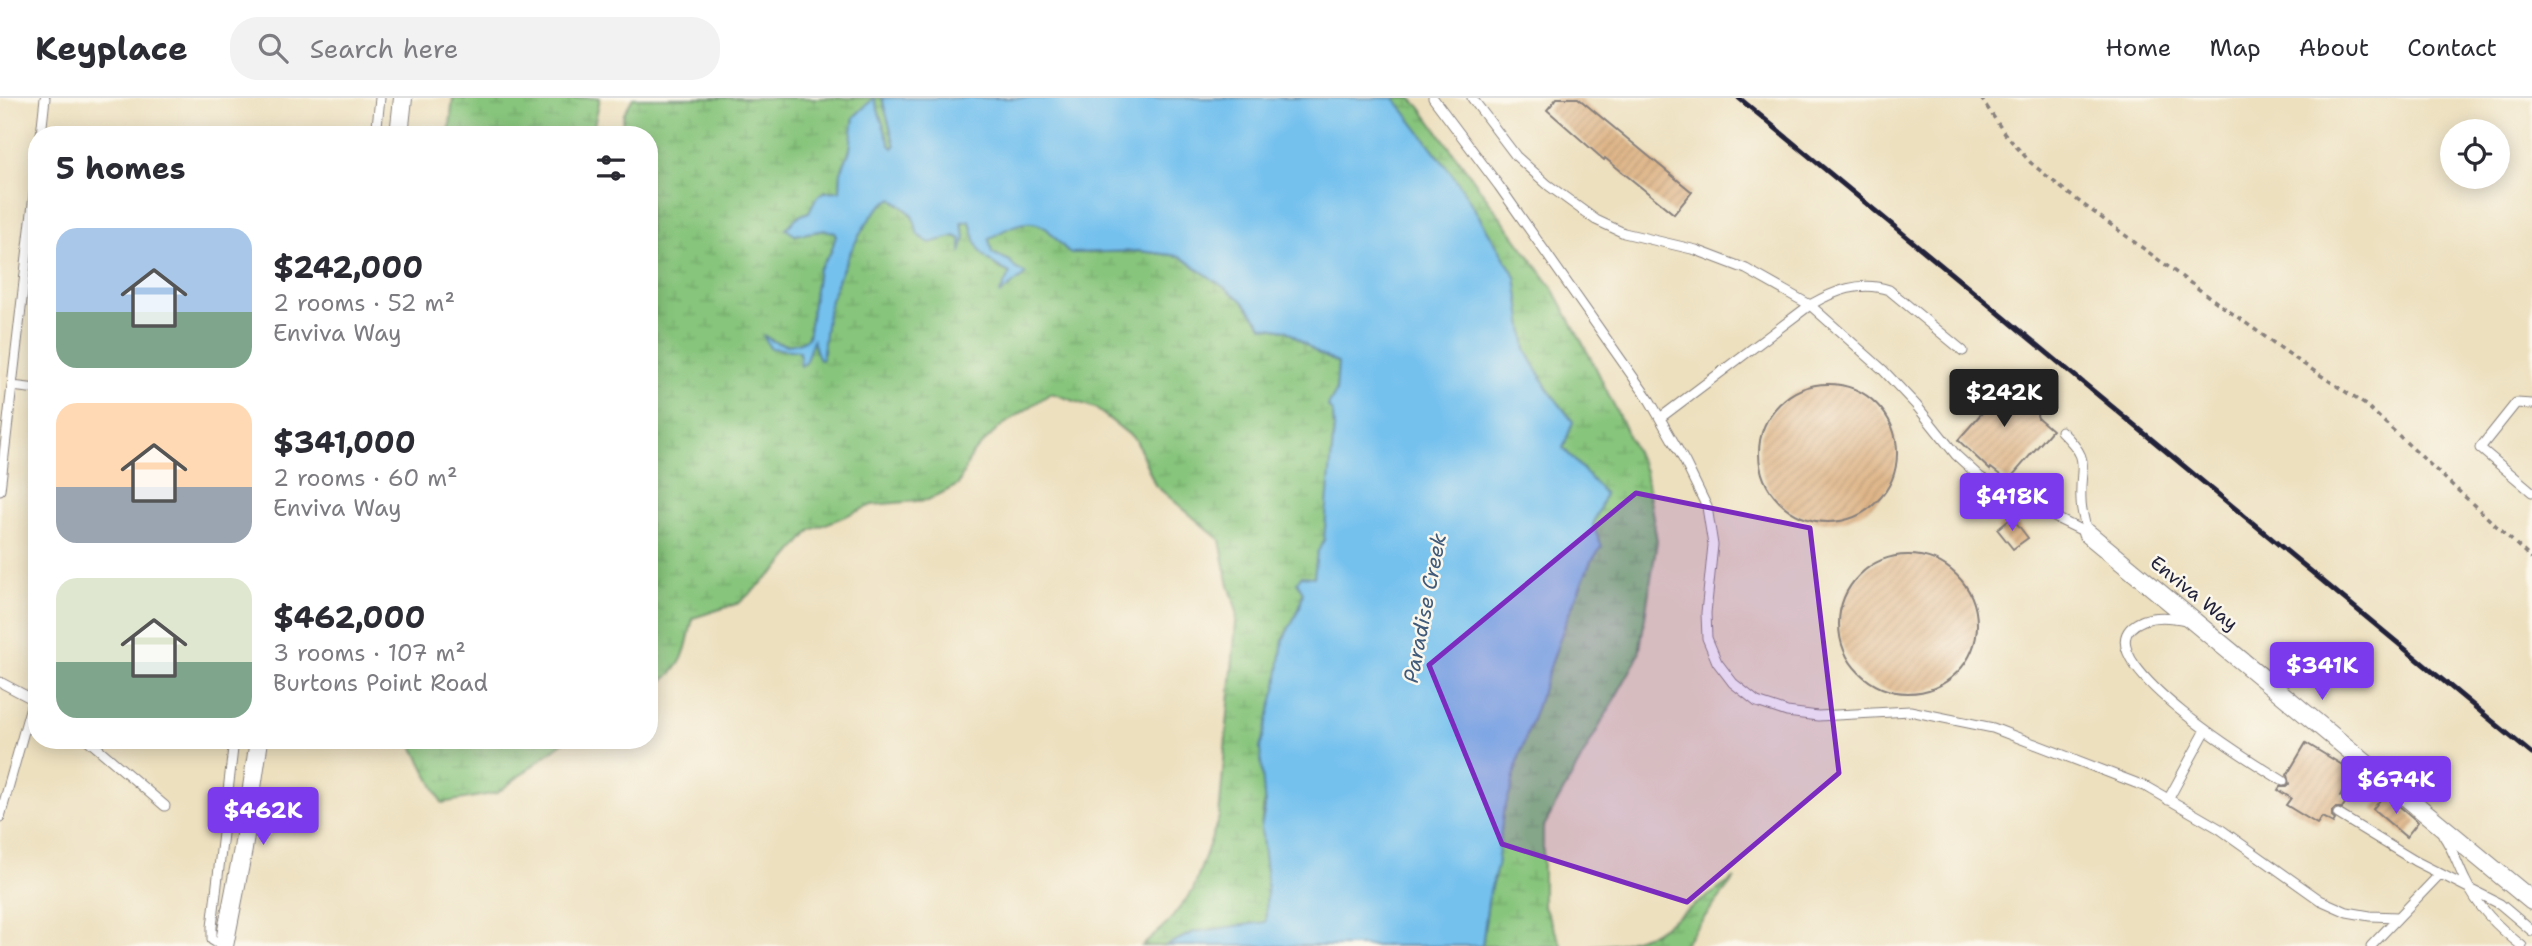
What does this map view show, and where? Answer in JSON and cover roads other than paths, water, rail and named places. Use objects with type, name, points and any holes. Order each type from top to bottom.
[{"type":"street","points":[[400,126],[403,98]]},
{"type":"street","name":"Enviva Way","points":[[2087,533],[2532,901]]},
{"type":"street","points":[[223,946],[243,849],[258,749]]},
{"type":"lane","points":[[42,126],[45,98]]},
{"type":"lane","points":[[377,126],[380,98]]},
{"type":"lane","points":[[1433,98],[1499,186],[1660,418],[1685,462],[1707,508],[1713,545],[1706,613],[1707,638],[1717,662],[1733,683],[1758,702],[1787,712],[1818,716],[1910,711],[1993,728],[2149,788],[2220,829],[2320,900],[2347,912],[2398,917]]},
{"type":"lane","points":[[1472,98],[1516,156],[1548,185],[1596,220],[1624,233],[1696,250],[1746,269],[1810,305],[1883,370],[1956,455],[1980,477],[2087,533]]},
{"type":"lane","points":[[0,490],[28,247]]},
{"type":"lane","points":[[1660,418],[1810,305],[1829,293],[1859,286],[1875,285],[1889,290],[1963,351]]},
{"type":"lane","points":[[12,386],[28,388]]},
{"type":"lane","points":[[2532,404],[2516,403],[2480,448],[2532,492]]},
{"type":"lane","points":[[2061,430],[2079,448],[2083,460],[2081,501],[2087,533]]},
{"type":"lane","points":[[2195,621],[2146,618],[2127,631],[2125,640],[2133,663],[2145,679],[2206,730],[2236,753],[2283,781]]},
{"type":"lane","points":[[0,682],[28,696]]},
{"type":"lane","points":[[0,817],[28,723]]},
{"type":"lane","points":[[2168,800],[2206,730]]},
{"type":"lane","points":[[98,749],[165,806]]},
{"type":"lane","points":[[223,946],[212,940],[212,927],[233,749]]},
{"type":"lane","points":[[2339,814],[2472,892],[2500,904],[2532,931]]},
{"type":"lane","points":[[2430,818],[2448,843],[2472,892],[2490,920],[2522,946]]},
{"type":"lane","points":[[2371,946],[2440,874]]},
{"type":"water","name":"Paradise Creek","points":[[874,98],[893,148],[895,146],[882,98],[1394,98],[1458,182],[1516,277],[1526,350],[1547,388],[1573,422],[1563,448],[1605,494],[1593,525],[1602,547],[1591,561],[1567,618],[1517,763],[1503,813],[1497,866],[1489,894],[1482,946],[1165,946],[1194,932],[1266,922],[1267,881],[1261,827],[1265,808],[1260,748],[1277,685],[1283,640],[1300,607],[1303,592],[1297,582],[1301,576],[1314,577],[1317,553],[1324,540],[1334,428],[1333,414],[1328,406],[1336,392],[1338,363],[1319,354],[1286,330],[1263,326],[1242,300],[1180,256],[1139,251],[1071,253],[1047,229],[1033,223],[1017,225],[989,239],[992,253],[1010,261],[1015,268],[1026,274],[999,295],[1010,273],[992,263],[982,253],[970,221],[961,222],[965,237],[961,253],[961,239],[955,236],[930,243],[920,237],[910,213],[892,199],[873,214],[847,259],[829,307],[822,359],[819,360],[813,340],[805,363],[801,366],[799,351],[770,348],[763,335],[785,345],[796,344],[808,338],[818,270],[831,252],[836,236],[834,232],[826,230],[795,235],[786,229],[797,217],[809,212],[820,194],[840,191],[841,172],[850,150],[854,117]]},
{"type":"railway","points":[[1739,98],[2532,754]]}]
